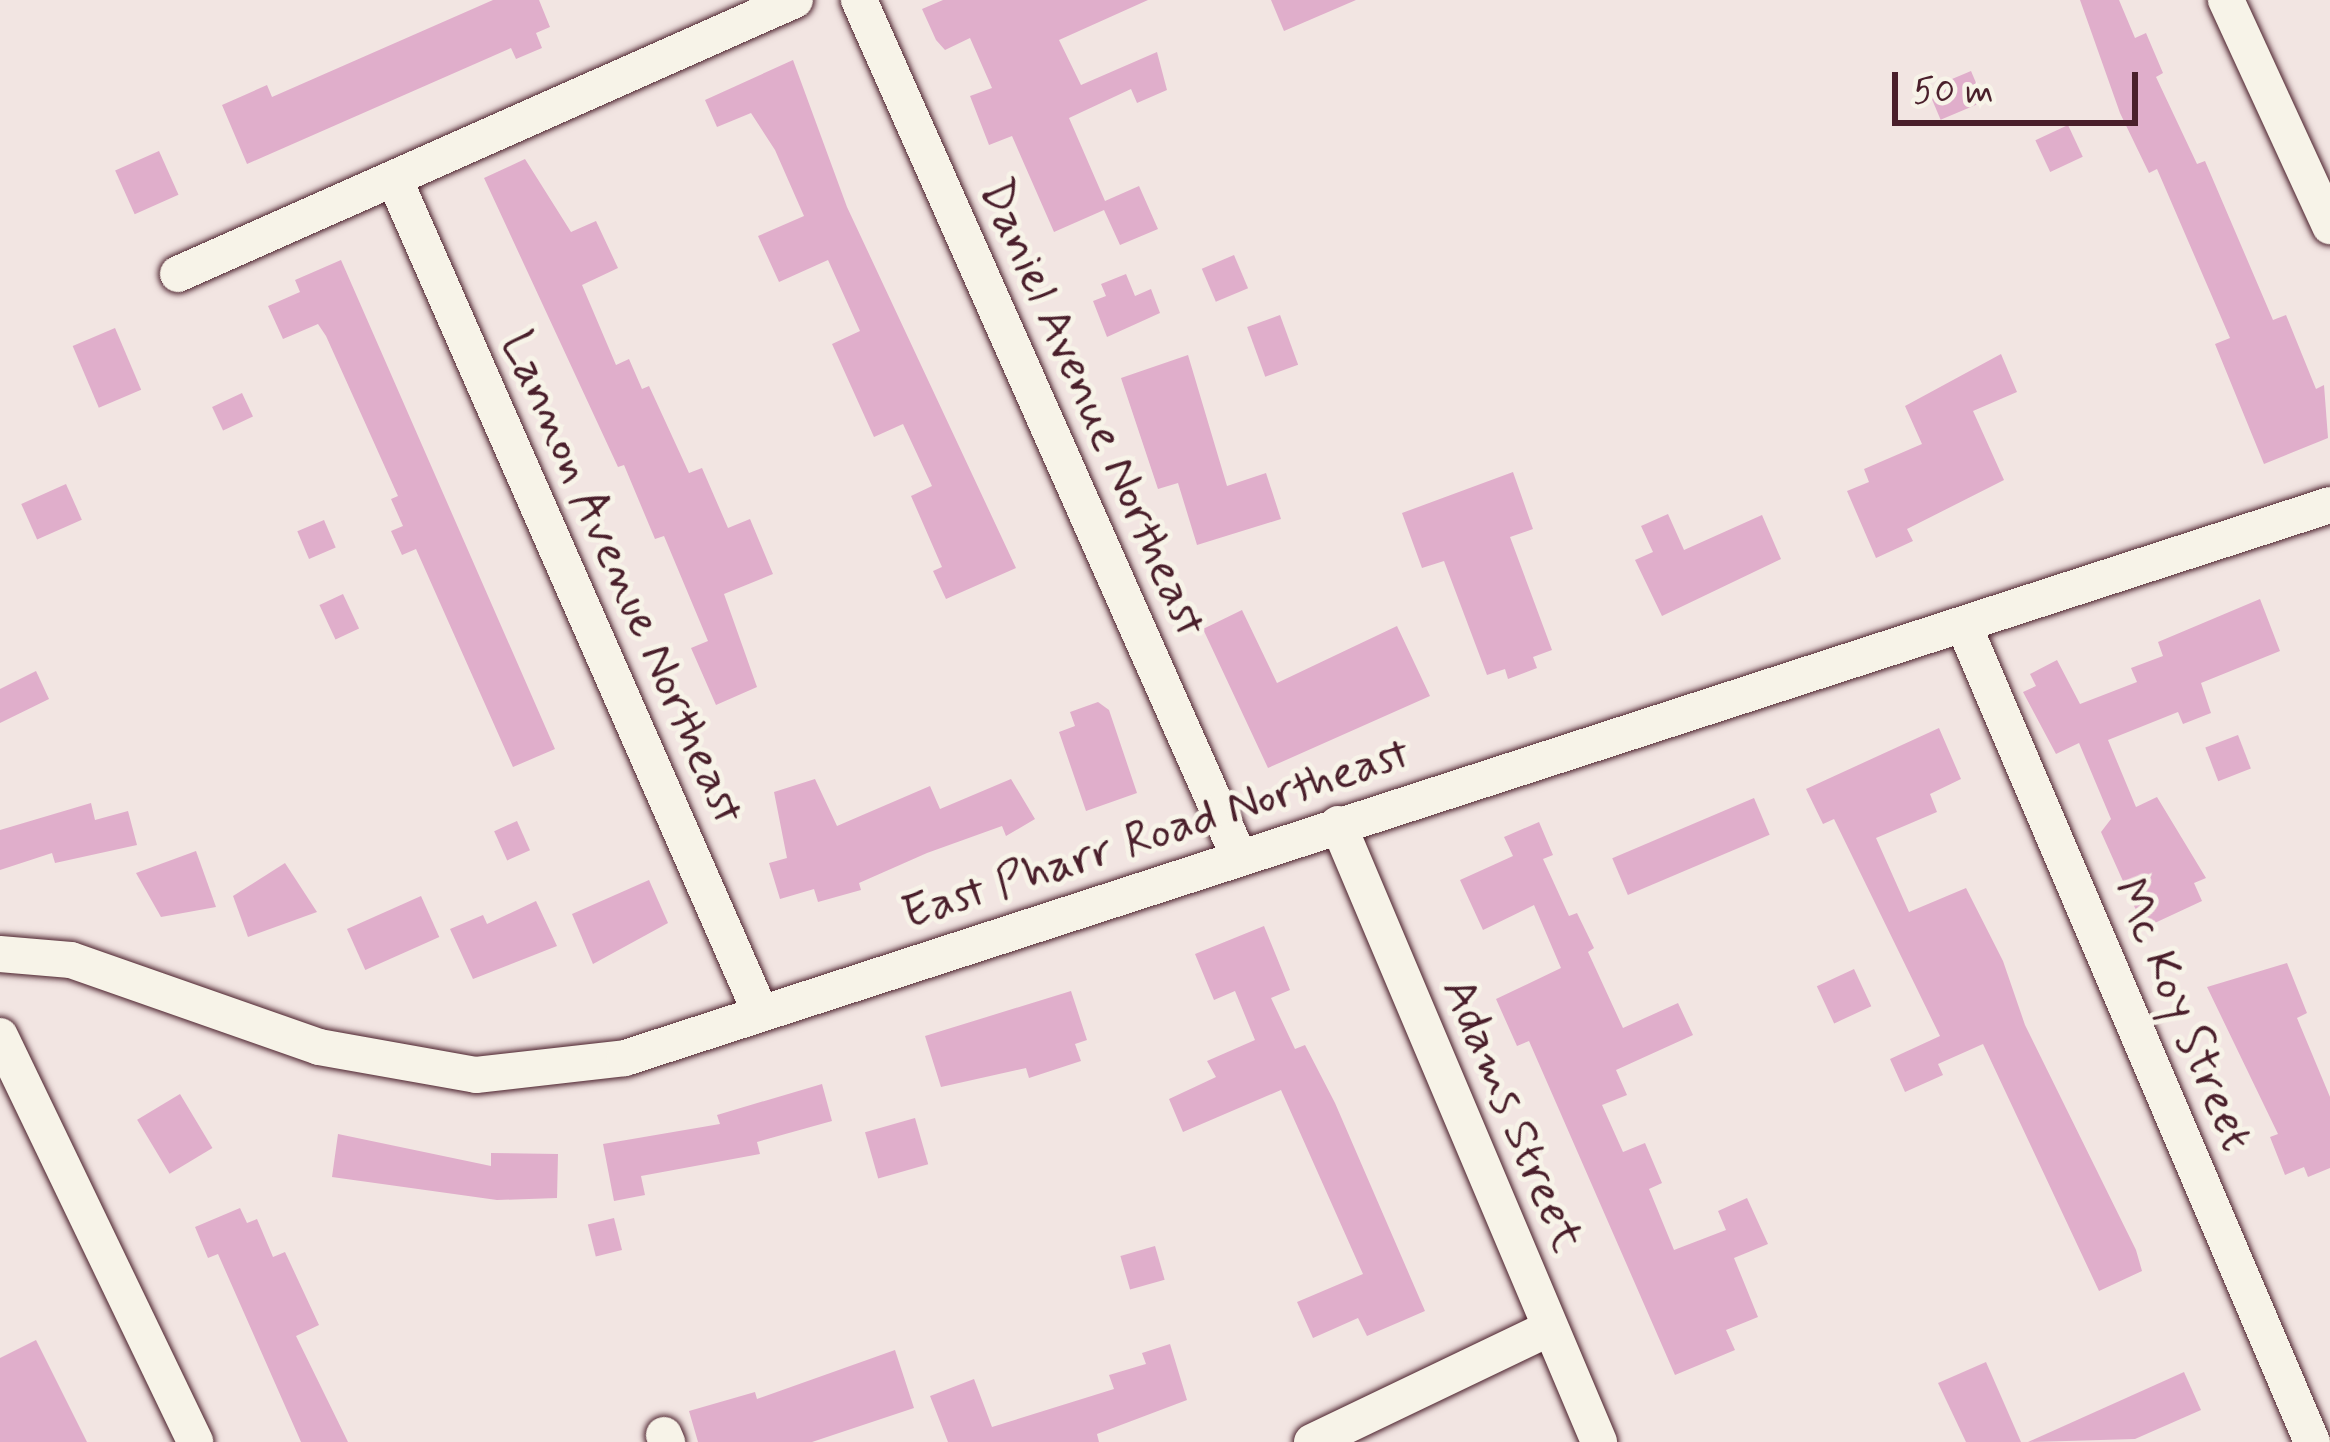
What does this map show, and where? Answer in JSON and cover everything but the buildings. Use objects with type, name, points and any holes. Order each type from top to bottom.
[{"type":"street","points":[[178,274],[396,183],[795,0]]},
{"type":"street","name":"Daniel Avenue Northeast","points":[[859,0],[1238,855]]},
{"type":"street","points":[[2226,0],[2330,226]]},
{"type":"street","name":"Lannon Avenue Northeast","points":[[396,183],[760,1012]]},
{"type":"street","name":"East Pharr Road Northeast","points":[[0,955],[70,960],[319,1047],[476,1075],[625,1058],[1238,855],[2330,505]]},
{"type":"street","name":"Mc Koy Street","points":[[1964,626],[2312,1442]]},
{"type":"street","name":"Adams Street","points":[[1338,824],[1599,1442]]},
{"type":"street","points":[[0,1036],[195,1442]]},
{"type":"street","points":[[1312,1442],[1550,1328]]}]
